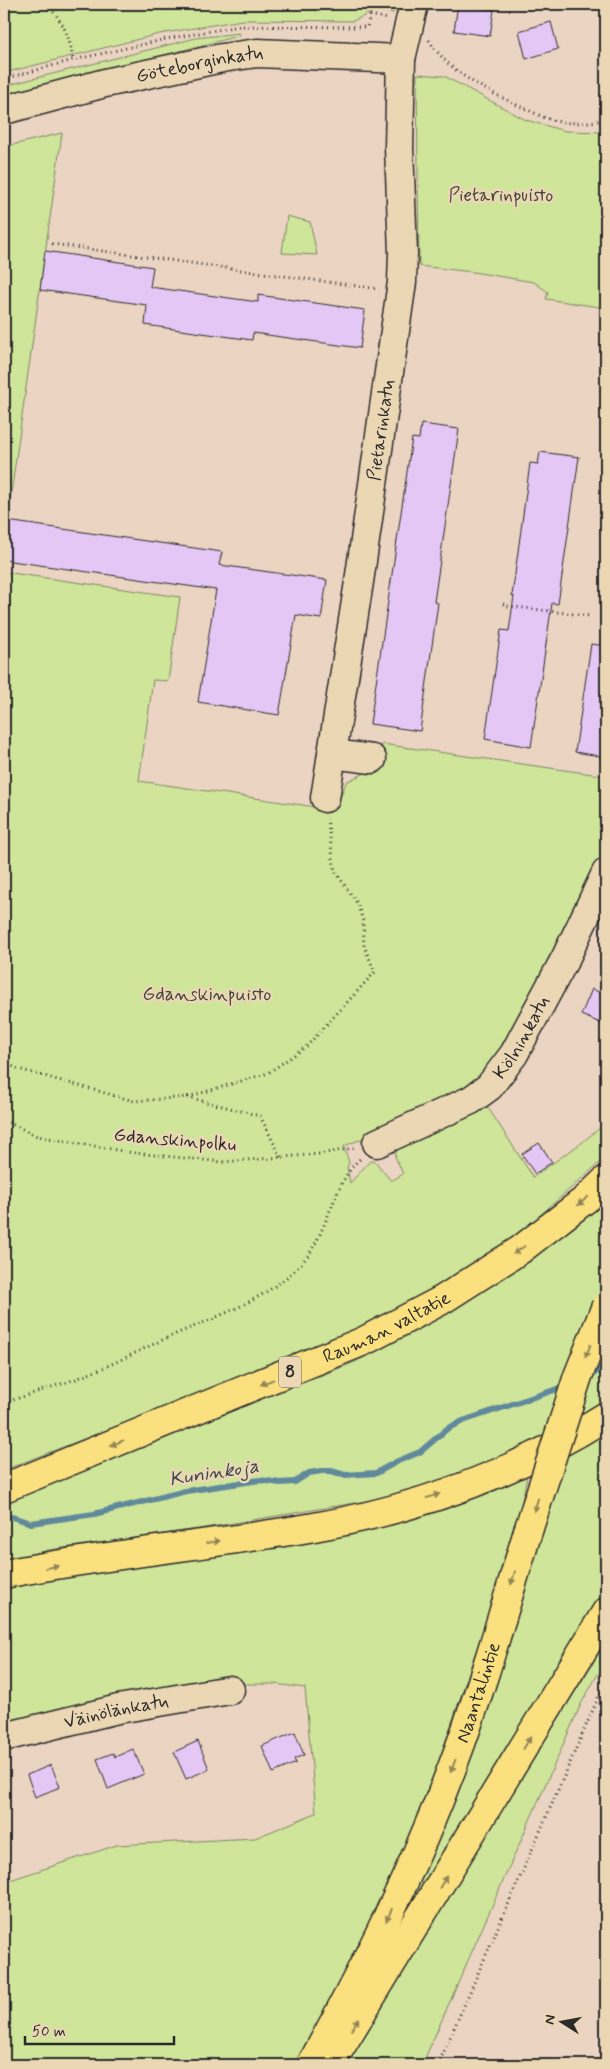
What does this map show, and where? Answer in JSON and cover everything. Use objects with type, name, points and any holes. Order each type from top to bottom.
[{"type":"main road","name":"Rauman valtatie","points":[[4,1488],[364,1341],[442,1300],[520,1250],[586,1199],[606,1180]]},
{"type":"main road","name":"Naantalintie","points":[[311,2065],[388,1918],[418,1853],[450,1774],[476,1700],[578,1376],[606,1305]]},
{"type":"main road","points":[[4,1574],[316,1527],[386,1510],[509,1470],[581,1432],[606,1416]]},
{"type":"main road","points":[[329,2065],[606,1612]]},
{"type":"street","name":"Pietarinkatu","points":[[325,798],[402,282],[403,254],[399,147],[401,59],[414,4]]},
{"type":"street","name":"Göteborginkatu","points":[[4,110],[105,83],[222,58],[257,53],[401,59]]},
{"type":"street","points":[[332,754],[372,759]]},
{"type":"street","name":"Kölninkatu","points":[[378,1143],[471,1100],[489,1087],[514,1054],[566,957],[606,873]]},
{"type":"street","name":"Väinölänkatu","points":[[4,1737],[118,1709],[230,1690]]},
{"type":"path","points":[[47,4],[63,23],[71,44],[73,60]]},
{"type":"path","points":[[366,28],[373,4]]},
{"type":"path","points":[[426,36],[436,51],[453,69],[469,81],[544,117],[560,122],[577,123],[606,120]]},
{"type":"path","points":[[52,244],[384,289]]},
{"type":"path","points":[[503,604],[590,616]]},
{"type":"path","points":[[4,1061],[15,1068],[134,1102],[188,1097],[268,1073],[307,1046],[375,972],[364,946],[363,921],[357,902],[335,871],[329,840],[325,798]]},
{"type":"path","points":[[188,1097],[260,1116],[281,1157]]},
{"type":"path","name":"Gdanskinpolku","points":[[4,1120],[38,1136],[134,1154],[223,1162],[319,1154],[378,1143]]},
{"type":"path","points":[[4,1403],[77,1378],[228,1312],[276,1286],[306,1257],[328,1219],[340,1189],[355,1163],[378,1143]]},
{"type":"path","points":[[438,2065],[599,1696],[606,1687]]},
{"type":"green space","points":[[4,4],[397,4],[393,13],[377,10],[353,21],[242,20],[159,34],[4,73]]},
{"type":"green space","points":[[240,33],[238,36],[4,96],[4,86],[196,38]]},
{"type":"green space","name":"Pietarinpuisto","points":[[417,74],[444,76],[526,120],[565,131],[606,132],[606,308],[546,299],[548,292],[534,282],[419,266]]},
{"type":"green space","points":[[62,133],[4,543],[4,147]]},
{"type":"green space","points":[[287,216],[310,222],[317,255],[282,253]]},
{"type":"green space","name":"Gdanskinpuisto","points":[[4,572],[180,597],[168,681],[153,680],[139,781],[336,810],[346,782],[367,772],[378,770],[382,744],[606,776],[606,856],[578,915],[495,1073],[422,1115],[344,1146],[349,1163],[347,1167],[350,1183],[370,1161],[375,1161],[391,1181],[403,1174],[395,1156],[400,1141],[483,1100],[533,1177],[606,1123],[606,1157],[521,1232],[455,1276],[369,1323],[235,1380],[4,1470]]},
{"type":"green space","points":[[606,1199],[606,1282],[547,1432],[506,1458],[451,1478],[384,1498],[198,1529],[49,1550],[4,1561],[4,1502],[355,1362],[422,1328],[519,1267],[580,1223]]},
{"type":"green space","points":[[606,1340],[606,1406],[574,1428]]},
{"type":"green space","points":[[606,1430],[606,1596],[398,1928],[473,1750],[564,1457]]},
{"type":"green space","points":[[527,1475],[517,1529],[440,1758],[410,1839],[368,1928],[297,2065],[4,2065],[4,1882],[117,1845],[255,1838],[316,1813],[305,1688],[275,1684],[247,1684],[208,1689],[4,1729],[4,1586],[201,1558],[385,1523],[494,1491]]},
{"type":"green space","points":[[606,1642],[606,1665],[598,1674],[581,1704],[422,2065],[343,2065]]},
{"type":"building","points":[[458,4],[494,10],[490,36],[454,31]]},
{"type":"building","points":[[551,22],[558,49],[526,59],[519,31]]},
{"type":"building","points":[[45,251],[153,267],[150,287],[258,302],[258,295],[365,310],[360,348],[253,333],[252,340],[145,325],[147,305],[40,290]]},
{"type":"building","points":[[421,424],[459,429],[434,602],[438,603],[420,731],[370,724],[412,438],[419,439]]},
{"type":"building","points":[[540,452],[579,457],[558,604],[552,603],[531,747],[485,739],[501,630],[509,631],[530,463],[538,464]]},
{"type":"building","points":[[7,521],[222,552],[219,565],[327,580],[321,619],[296,615],[279,715],[198,702],[216,590],[4,560]]},
{"type":"building","points":[[591,644],[606,646],[606,757],[575,752]]},
{"type":"building","points":[[592,989],[606,995],[606,1015],[603,1024],[581,1015]]},
{"type":"building","points":[[539,1143],[552,1162],[535,1174],[522,1154]]},
{"type":"building","points":[[295,1732],[304,1755],[294,1759],[296,1763],[273,1773],[262,1746]]},
{"type":"building","points":[[198,1741],[209,1769],[186,1779],[174,1752]]},
{"type":"building","points":[[133,1749],[144,1774],[108,1789],[97,1759],[113,1753],[115,1757]]},
{"type":"building","points":[[51,1765],[60,1787],[35,1797],[27,1775]]},
{"type":"waterway","name":"Kuninkoja","points":[[586,1377],[606,1367]]},
{"type":"waterway","name":"Kuninkoja","points":[[12,1517],[31,1523],[94,1514],[186,1491],[260,1480],[280,1483],[295,1482],[309,1473],[322,1471],[331,1471],[345,1475],[376,1473],[420,1452],[448,1428],[463,1421],[566,1386]]}]
